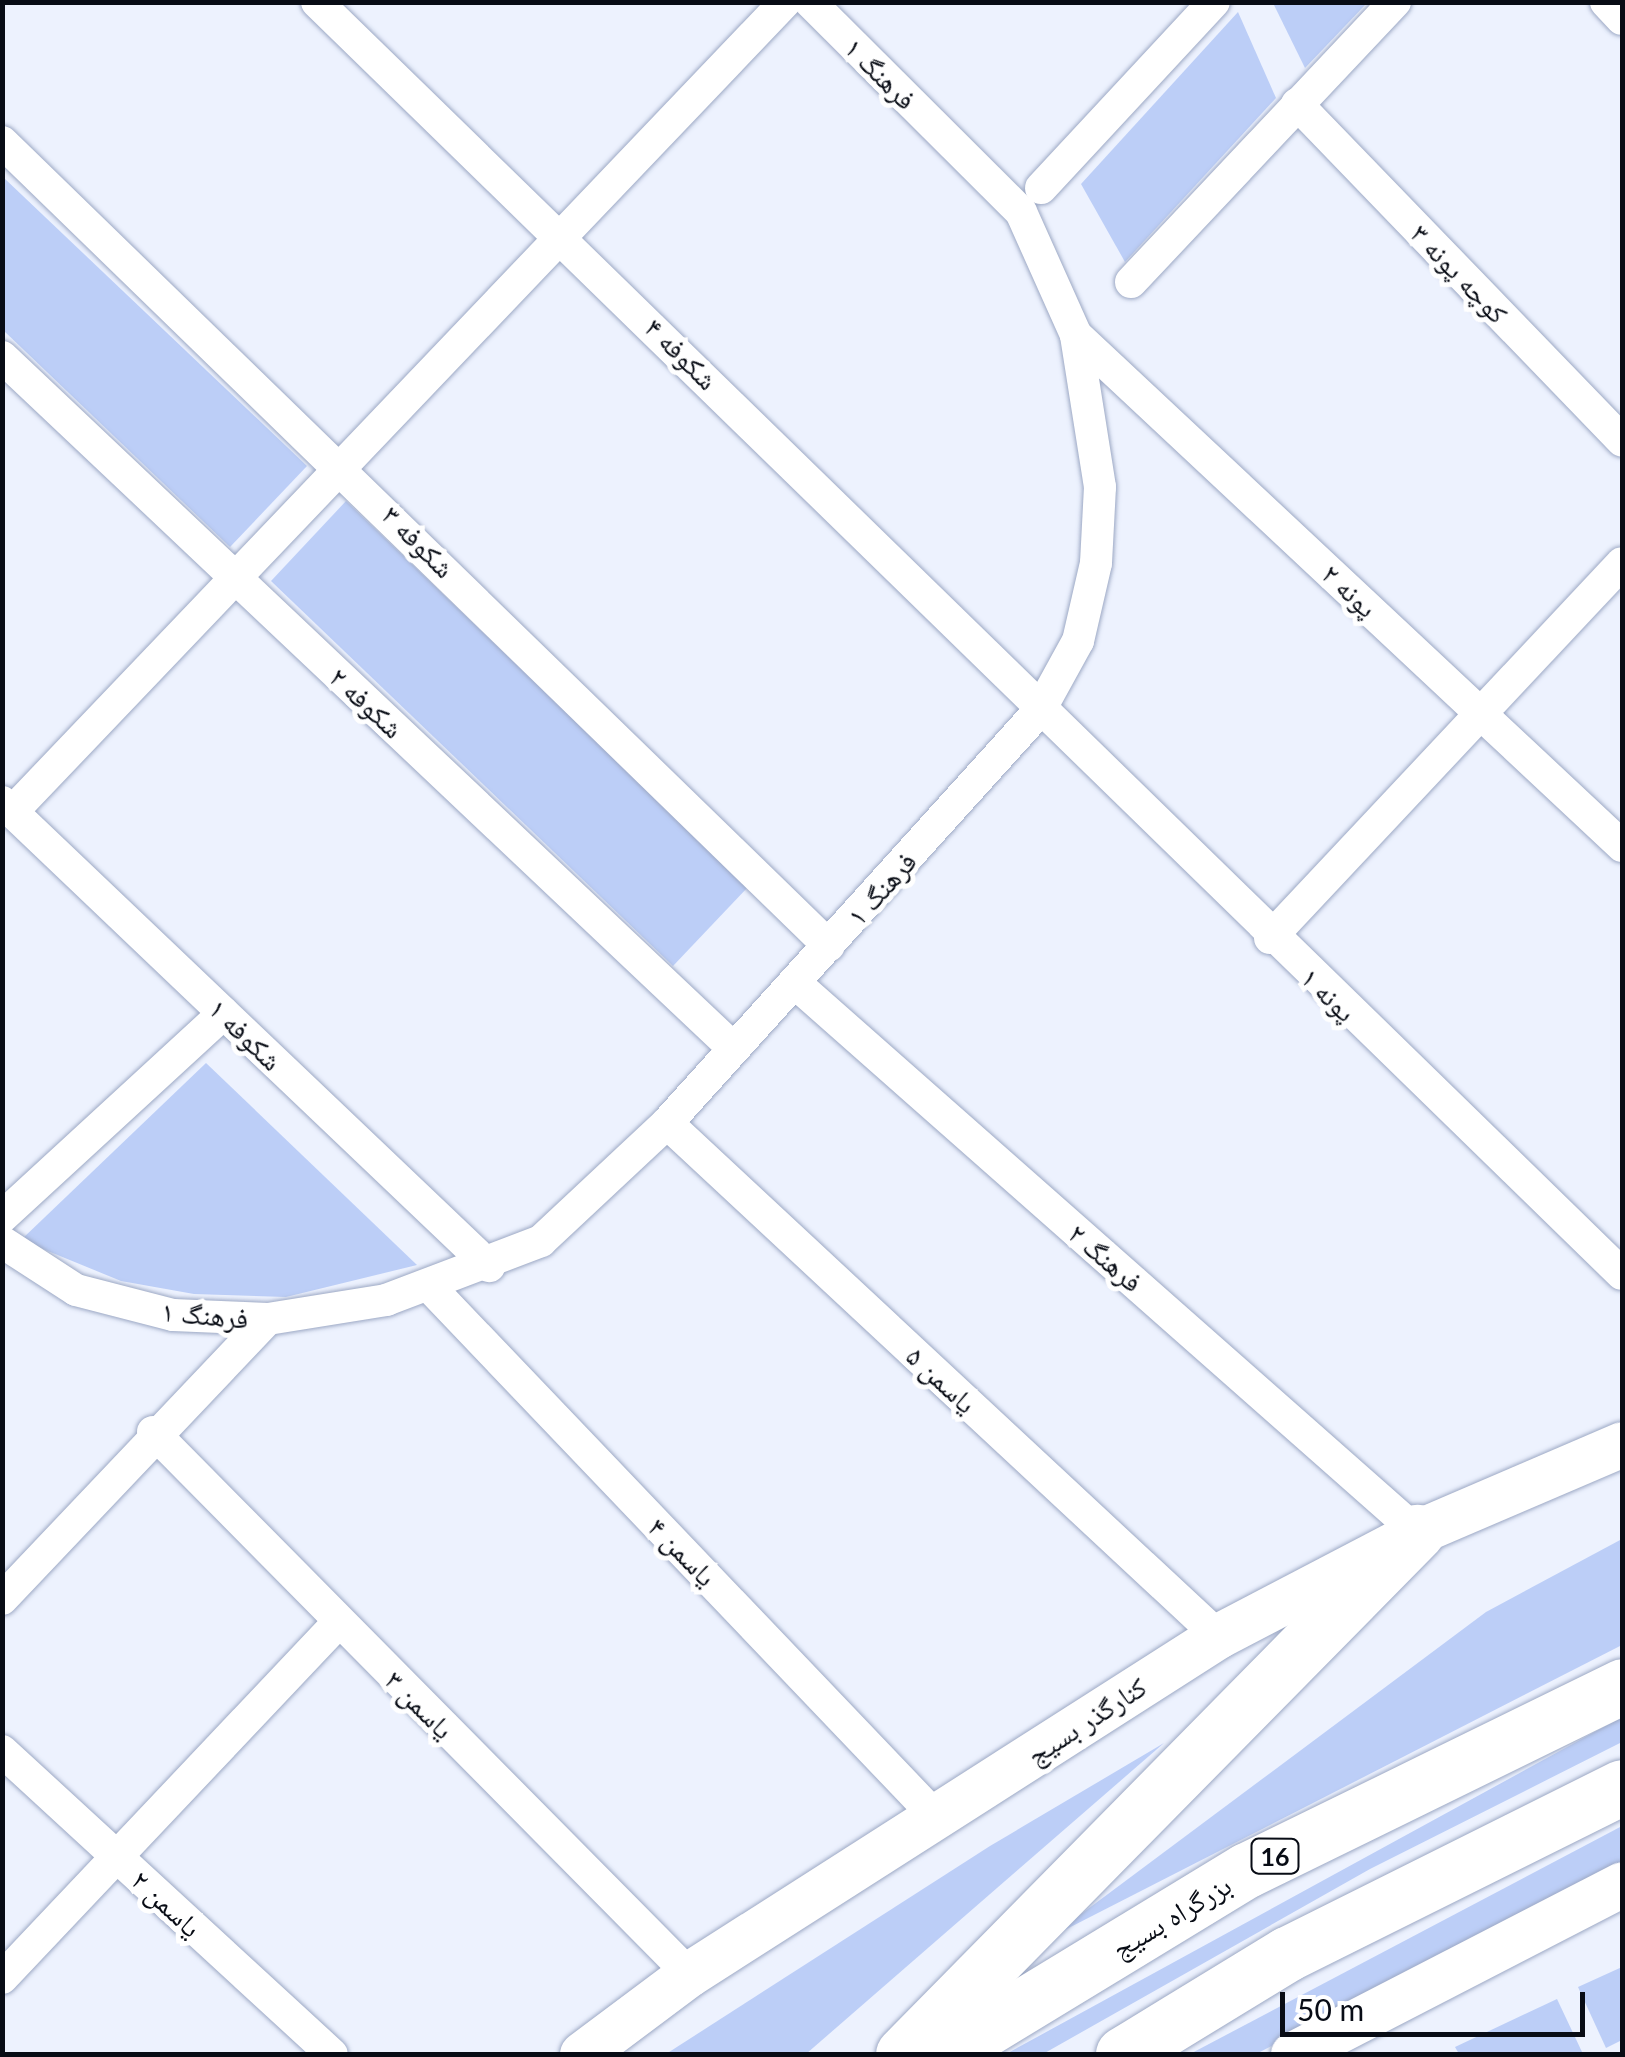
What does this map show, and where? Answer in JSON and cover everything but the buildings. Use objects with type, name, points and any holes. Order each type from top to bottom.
[{"type":"highway","points":[[903,2054],[1417,1532]]},
{"type":"highway","name":"بزرگراه بسیج","points":[[944,2054],[1246,1870],[1622,1686]]},
{"type":"highway","points":[[1123,2054],[1287,1954],[1622,1786]]},
{"type":"main road","name":"کنارگذر بسیج","points":[[582,2054],[688,1974],[1218,1636],[1417,1532],[1622,1444]]},
{"type":"main road","points":[[1293,2054],[1622,1884]]},
{"type":"street","name":"شکوفه ۴","points":[[317,2],[562,234],[1040,710]]},
{"type":"street","points":[[7,807],[237,578],[785,2]]},
{"type":"street","name":"فرهنگ ۱","points":[[2,1242],[76,1290],[173,1315],[268,1319],[430,1287],[490,1266],[592,1200],[829,946],[1040,710],[1078,640],[1096,563],[1099,470],[1076,335],[1021,212],[810,2]]},
{"type":"street","points":[[1041,188],[1214,2]]},
{"type":"street","points":[[1132,282],[1395,2]]},
{"type":"street","points":[[1606,2],[1622,19]]},
{"type":"street","name":"کوچه پونه ۳","points":[[1297,104],[1622,442]]},
{"type":"street","name":"شکوفه ۳","points":[[2,142],[343,465],[829,946]]},
{"type":"street","name":"پونه ۲","points":[[1076,335],[1622,846]]},
{"type":"street","name":"شکوفه ۲","points":[[2,357],[732,1047]]},
{"type":"street","points":[[1270,938],[1478,709],[1622,563]]},
{"type":"street","name":"پونه ۱","points":[[1040,710],[1270,938],[1622,1274]]},
{"type":"street","name":"شکوفه ۱","points":[[7,807],[490,1266]]},
{"type":"street","name":"فرهنگ ۲","points":[[794,982],[1417,1532]]},
{"type":"street","points":[[2,1218],[224,1013]]},
{"type":"street","name":"یاسمن ۵","points":[[666,1123],[1218,1636]]},
{"type":"street","name":"یاسمن ۴","points":[[430,1287],[935,1816]]},
{"type":"street","points":[[2,1599],[153,1432],[268,1319]]},
{"type":"street","name":"یاسمن ۳","points":[[153,1432],[688,1974]]},
{"type":"street","points":[[2,1978],[339,1622]]},
{"type":"street","name":"یاسمن ۲","points":[[2,1751],[332,2054]]},
{"type":"shaded area","points":[[1273,3],[1367,3],[1305,68]]},
{"type":"shaded area","points":[[1238,12],[1276,98],[1125,262],[1081,184]]},
{"type":"shaded area","points":[[3,177],[307,466],[230,547],[3,330]]},
{"type":"shaded area","points":[[346,501],[748,887],[673,966],[271,581]]},
{"type":"shaded area","points":[[206,1063],[417,1265],[286,1297],[194,1294],[121,1281],[21,1240]]},
{"type":"shaded area","points":[[1622,1539],[1622,1645],[1049,1938],[1486,1612]]},
{"type":"shaded area","points":[[1622,1717],[1622,1742],[1370,1869],[1043,2054],[1006,2054]]},
{"type":"shaded area","points":[[1164,1743],[806,2054],[666,2054],[990,1846]]},
{"type":"shaded area","points":[[1622,1826],[1622,1863],[1256,2054],[1190,2054]]},
{"type":"shaded area","points":[[1622,1967],[1622,2040],[1606,2048],[1578,1987]]},
{"type":"shaded area","points":[[1557,1999],[1583,2054],[1459,2054],[1455,2047]]}]
